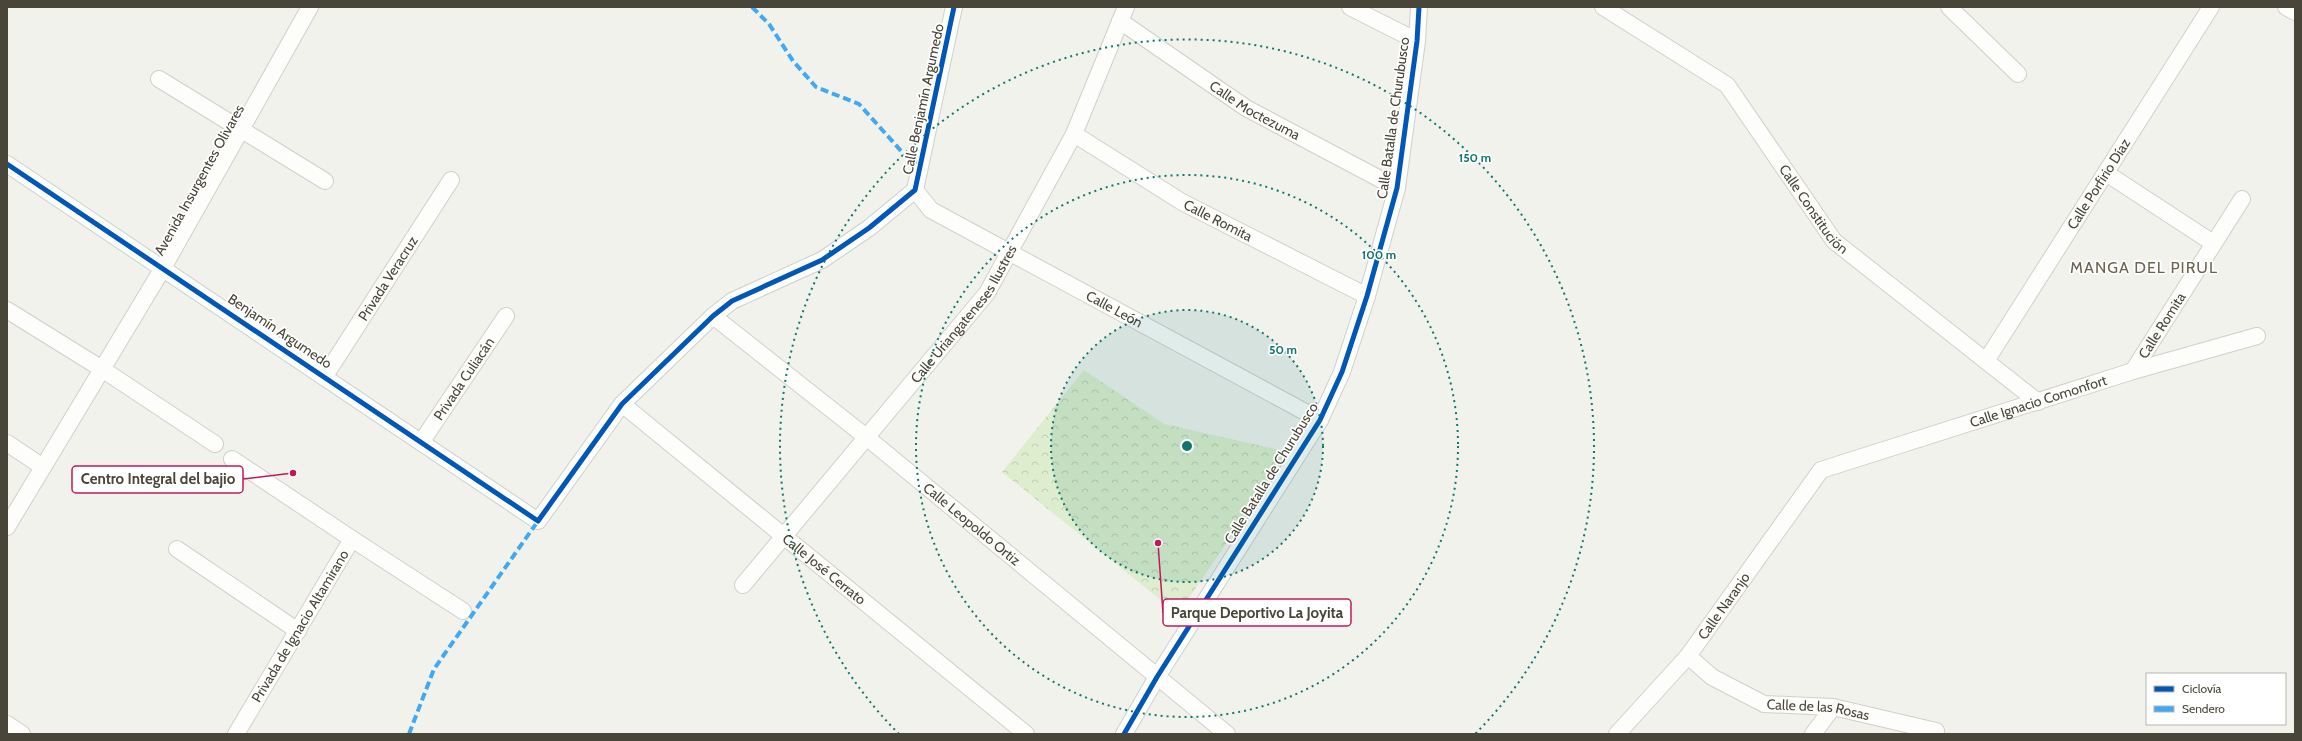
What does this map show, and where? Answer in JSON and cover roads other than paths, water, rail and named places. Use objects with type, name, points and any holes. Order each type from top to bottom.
[{"type":"street","name":"Avenida Insurgentes Olivares","points":[[7,527],[163,268],[310,7]]},
{"type":"street","name":"Calle Benjamín Argumedo","points":[[538,521],[622,404],[713,316],[732,301],[822,260],[868,228],[915,190],[954,7]]},
{"type":"street","points":[[1350,7],[1417,41]]},
{"type":"street","name":"Calle Batalla de Churubusco","points":[[1124,734],[1157,677],[1320,420],[1342,372],[1367,296],[1397,188],[1417,41],[1419,7]]},
{"type":"street","name":"Calle Constitución","points":[[1603,7],[1727,85],[1834,241],[2038,402]]},
{"type":"street","points":[[1950,7],[2018,74]]},
{"type":"street","name":"Calle Porfirio Díaz","points":[[1986,361],[2211,7]]},
{"type":"street","points":[[2286,7],[2295,12]]},
{"type":"street","name":"Calle Uriangateneses Ilustres","points":[[742,585],[865,436],[987,293],[1011,253],[1074,134],[1123,14]]},
{"type":"street","name":"Calle Moctezuma","points":[[1123,14],[1246,108],[1397,188]]},
{"type":"street","points":[[159,80],[325,181]]},
{"type":"street","name":"Calle Romita","points":[[1074,134],[1182,202],[1367,296]]},
{"type":"street","name":"Benjamín Argumedo","points":[[7,164],[422,441],[538,521]]},
{"type":"street","points":[[2106,173],[2213,243]]},
{"type":"street","name":"Privada Veracruz","points":[[325,376],[451,180]]},
{"type":"street","name":"Calle León","points":[[915,190],[931,210],[1320,420]]},
{"type":"street","name":"Calle Romita","points":[[2133,371],[2242,199]]},
{"type":"street","points":[[7,310],[102,369],[215,444]]},
{"type":"street","name":"Privada Culiacán","points":[[422,441],[506,316]]},
{"type":"street","name":"Calle Leopoldo Ortiz","points":[[713,316],[865,436],[1227,734]]},
{"type":"street","name":"Calle Ignacio Comonfort","points":[[1821,470],[2133,371],[2257,336]]},
{"type":"street","name":"Calle José Cerrato","points":[[622,404],[1026,734]]},
{"type":"street","points":[[7,443],[43,467]]},
{"type":"street","name":"Privada de Ignacio Altamirano","points":[[232,459],[352,539],[236,734]]},
{"type":"street","name":"Calle Naranjo","points":[[1617,734],[1688,656],[1821,470]]},
{"type":"street","points":[[352,539],[463,611]]},
{"type":"street","points":[[177,549],[298,631]]},
{"type":"street","name":"Calle de las Rosas","points":[[1688,656],[1712,677],[1764,704],[1833,707],[1936,731]]},
{"type":"street","points":[[1813,734],[1833,707]]},
{"type":"street","points":[[7,724],[22,734]]},
{"type":"place","name":"Centro Integral del bajio","points":[[293,473]]},
{"type":"place","name":"Parque Deportivo La Joyita","points":[[1158,543]]},
{"type":"district","name":"MANGA DEL PIRUL","points":[[2144,267]]}]
